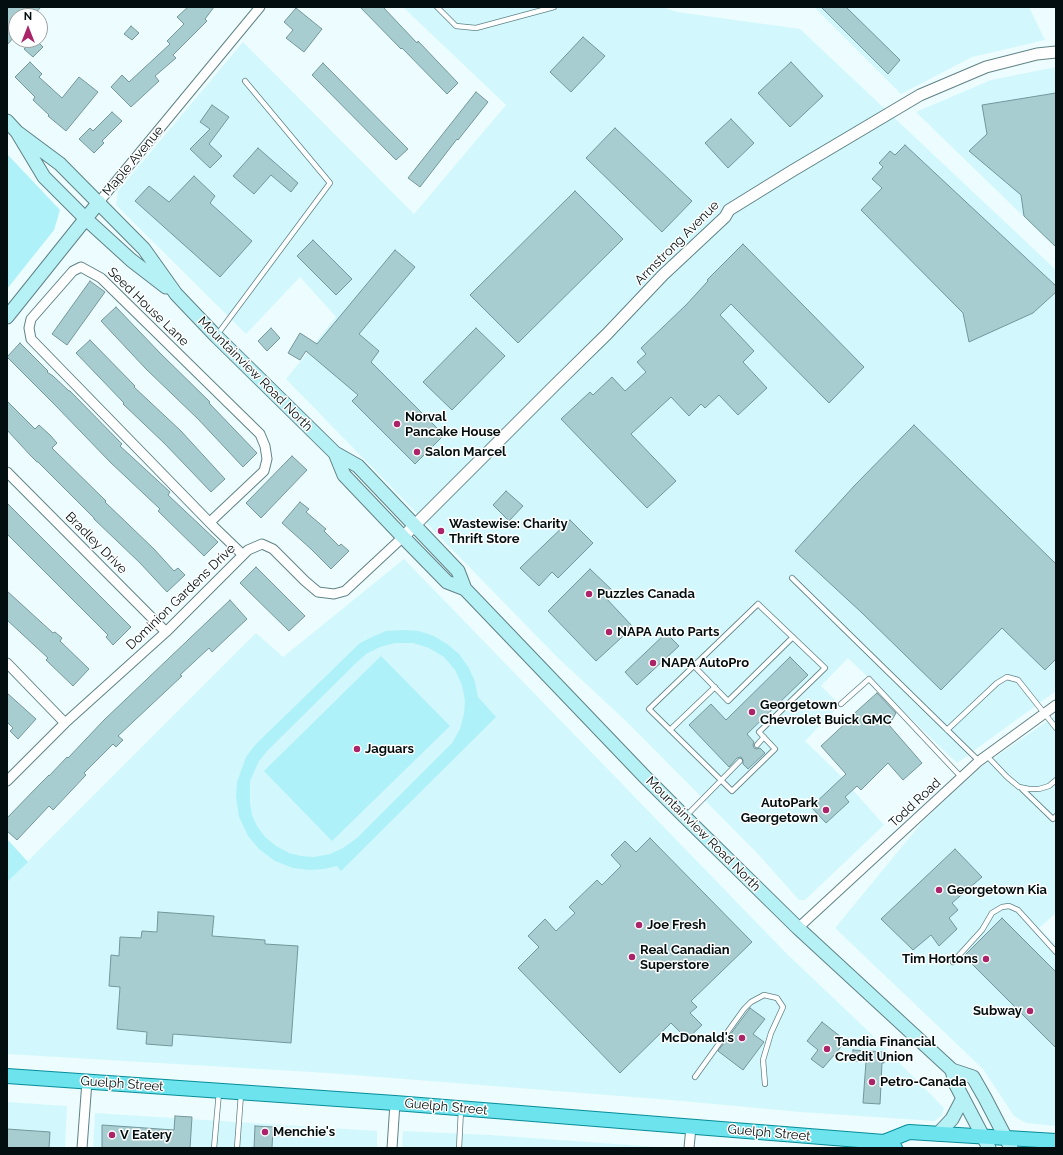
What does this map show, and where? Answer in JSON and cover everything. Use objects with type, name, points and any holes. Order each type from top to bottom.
[{"type":"main road","name":"Mountainview Road North","points":[[7,121],[17,132],[60,164],[99,202],[144,249],[176,294],[216,336],[334,453],[358,466],[458,571],[465,589],[685,817],[798,928],[952,1070],[973,1077],[1008,1143]]},
{"type":"main road","name":"Mountainview Road North","points":[[17,132],[44,177],[86,219],[131,260],[176,294]]},
{"type":"main road","name":"Maple Avenue","points":[[7,317],[99,202]]},
{"type":"main road","name":"Mountainview Road North","points":[[334,453],[344,475],[403,537],[447,582],[465,589]]},
{"type":"main road","name":"Mountainview Road North","points":[[952,1070],[955,1083],[987,1142]]},
{"type":"main road","name":"Guelph Street","points":[[7,1076],[461,1108],[889,1145],[909,1132],[938,1134],[987,1142],[1008,1143],[1056,1141]]},
{"type":"main road","points":[[938,1134],[952,1119],[963,1098]]},
{"type":"street","name":"Maple Avenue","points":[[99,202],[260,7]]},
{"type":"street","name":"Armstrong Avenue","points":[[403,537],[607,334],[663,275],[725,217],[729,210],[792,170],[920,95],[986,67],[1037,54],[1056,52]]},
{"type":"street","name":"Seed House Lane","points":[[210,522],[264,471],[267,459],[265,446],[260,434],[101,278],[81,268],[73,271],[31,319],[28,328],[31,339],[210,522],[243,555]]},
{"type":"street","name":"Bradley Drive","points":[[7,472],[166,632]]},
{"type":"street","name":"Dominion Gardens Drive","points":[[7,781],[65,723],[166,632],[248,550],[262,544],[273,549],[318,592],[334,594],[345,590],[403,537]]},
{"type":"street","points":[[7,663],[65,723]]},
{"type":"street","name":"Todd Road","points":[[798,928],[961,777],[1056,705]]},
{"type":"street","points":[[82,1148],[87,1081]]},
{"type":"street","points":[[392,1148],[395,1103]]},
{"type":"street","points":[[688,1148],[691,1127]]},
{"type":"lane","points":[[437,7],[456,26],[476,28],[554,7]]},
{"type":"lane","points":[[216,336],[330,182],[245,81]]},
{"type":"lane","points":[[792,578],[979,762]]},
{"type":"lane","points":[[758,604],[825,668],[759,732],[775,749],[732,791],[649,709],[694,666],[758,604]]},
{"type":"lane","points":[[694,666],[728,701],[793,637]]},
{"type":"lane","points":[[947,730],[997,682],[1007,677],[1018,680],[1056,728]]},
{"type":"lane","points":[[841,704],[869,679],[961,777]]},
{"type":"lane","points":[[670,730],[715,687]]},
{"type":"lane","points":[[757,745],[764,737]]},
{"type":"lane","points":[[987,756],[1007,777],[1020,787],[1053,819],[1056,816]]},
{"type":"lane","points":[[685,817],[740,762]]},
{"type":"lane","points":[[1020,787],[1039,789],[1049,786],[1056,780]]},
{"type":"lane","points":[[953,962],[982,930],[992,913],[1002,907],[1009,906],[1018,910],[1056,952]]},
{"type":"lane","points":[[694,1077],[744,1009],[751,1002],[764,995],[777,998],[783,1007],[771,1033],[763,1060],[764,1084]]},
{"type":"lane","points":[[214,1148],[219,1091]]},
{"type":"lane","points":[[237,1148],[241,1092]]},
{"type":"lane","points":[[459,1148],[461,1108]]},
{"type":"shaded area","points":[[403,7],[662,7],[677,12],[800,29],[1056,270],[1056,691],[957,763],[848,658],[821,686],[840,705],[805,741],[837,772],[884,825],[805,900],[799,900],[757,853],[627,722],[557,657],[286,379],[336,317],[300,277],[246,334],[116,205],[118,191],[243,42],[414,214],[506,105]]},
{"type":"shaded area","points":[[814,7],[1029,7],[1045,40],[972,57],[901,94]]},
{"type":"shaded area","points":[[1056,67],[1056,248],[916,112],[991,80]]},
{"type":"shaded area","points":[[7,154],[60,210],[54,230],[7,289]]},
{"type":"shaded area","points":[[404,559],[787,954],[866,1029],[944,1108],[942,1115],[935,1121],[800,1112],[671,1100],[328,1073],[7,1054],[7,882],[256,633],[283,657]]},
{"type":"shaded area","points":[[386,631],[419,631],[434,636],[447,644],[459,654],[469,668],[475,682],[478,697],[496,717],[341,871],[337,866],[309,870],[293,868],[275,861],[259,849],[248,836],[239,817],[236,797],[237,782],[246,757],[255,745],[360,643]],"holes":[[[395,643],[413,643],[429,648],[444,657],[455,670],[462,685],[465,701],[464,714],[460,729],[452,743],[357,838],[343,848],[330,854],[314,857],[289,853],[276,846],[265,837],[257,826],[252,815],[250,803],[250,781],[259,761],[267,751],[366,654],[380,647]]]},
{"type":"shaded area","name":"Jaguars","points":[[381,656],[450,726],[332,841],[264,771]]},
{"type":"shaded area","points":[[1056,715],[1056,913],[1039,928],[1056,945],[1056,1126],[1026,1123],[1014,1116],[983,1069],[835,928],[924,820],[981,767]]},
{"type":"shaded area","points":[[7,839],[28,862],[7,882]]},
{"type":"shaded area","points":[[7,1102],[67,1106],[65,1148],[7,1148]]},
{"type":"shaded area","points":[[95,1113],[377,1131],[377,1148],[93,1148]]},
{"type":"shaded area","points":[[403,1131],[490,1135],[671,1148],[402,1148]]},
{"type":"building","points":[[7,7],[41,7],[8,8],[7,45]]},
{"type":"building","points":[[188,7],[214,7],[205,19],[207,21],[173,55],[176,58],[155,76],[159,81],[131,107],[111,87],[122,75],[129,82],[170,44],[167,41],[184,24],[177,17]]},
{"type":"building","points":[[360,7],[383,7],[458,83],[447,94]]},
{"type":"building","points":[[821,7],[846,7],[900,60],[888,74]]},
{"type":"building","points":[[296,8],[322,29],[304,52],[286,38],[293,30],[284,22]]},
{"type":"building","points":[[131,26],[139,33],[132,40],[124,34]]},
{"type":"building","points":[[583,37],[605,56],[571,92],[550,72]]},
{"type":"building","points":[[25,48],[42,48],[33,57],[24,49]]},
{"type":"building","points":[[30,62],[42,74],[39,77],[62,98],[79,77],[98,92],[66,131],[48,116],[49,115],[33,100],[35,97],[15,77]]},
{"type":"building","points":[[791,62],[823,96],[790,127],[758,93]]},
{"type":"building","points":[[323,63],[408,149],[396,160],[312,75]]},
{"type":"building","points":[[476,92],[488,102],[420,187],[408,178]]},
{"type":"building","points":[[1056,93],[1056,247],[1024,216],[1021,195],[969,151],[987,134],[982,105]]},
{"type":"building","points":[[212,105],[229,117],[209,144],[222,156],[210,168],[190,149],[210,129],[200,122]]},
{"type":"building","points":[[112,112],[122,121],[102,141],[104,143],[94,153],[79,139],[90,128],[93,131]]},
{"type":"building","points":[[731,119],[754,143],[728,168],[705,143]]},
{"type":"building","points":[[615,128],[692,201],[662,232],[586,158]]},
{"type":"building","points":[[905,145],[1056,286],[1056,292],[1033,313],[969,342],[963,313],[861,210],[882,188],[872,179],[883,167],[879,163],[890,151],[895,155]]},
{"type":"building","points":[[258,148],[298,183],[291,192],[271,175],[254,194],[233,176]]},
{"type":"building","points":[[194,176],[215,196],[210,203],[252,241],[220,277],[135,201],[149,186],[169,202]]},
{"type":"building","points":[[575,191],[623,239],[518,343],[470,295]]},
{"type":"building","points":[[313,240],[352,279],[336,295],[297,256]]},
{"type":"building","points":[[743,244],[864,367],[829,403],[731,304],[720,315],[754,351],[743,362],[767,388],[738,415],[719,395],[705,408],[701,404],[689,416],[671,397],[631,434],[676,481],[647,508],[561,419],[590,392],[593,395],[612,377],[625,391],[646,372],[637,362],[646,354],[641,348],[686,305],[708,281],[707,280]]},
{"type":"building","points":[[395,250],[415,267],[359,334],[379,351],[371,362],[444,435],[415,464],[352,401],[358,395],[306,351],[300,360],[288,353],[300,333],[317,344]]},
{"type":"building","points":[[90,281],[105,292],[67,345],[52,334]]},
{"type":"building","points":[[116,307],[210,402],[209,403],[257,453],[243,467],[198,419],[146,369],[101,321]]},
{"type":"building","points":[[271,328],[280,338],[267,351],[258,341]]},
{"type":"building","points":[[476,328],[505,356],[452,410],[423,382]]},
{"type":"building","points":[[90,340],[135,386],[134,387],[181,431],[225,479],[211,492],[164,443],[123,404],[124,403],[76,353]]},
{"type":"building","points":[[20,343],[48,371],[47,372],[70,391],[122,444],[120,446],[170,492],[168,495],[218,542],[204,556],[158,511],[160,509],[110,462],[7,357]]},
{"type":"building","points":[[7,401],[35,429],[39,425],[50,435],[57,443],[52,448],[154,549],[174,571],[178,568],[185,575],[167,592],[140,563],[30,455],[7,430]]},
{"type":"building","points":[[914,425],[1056,564],[1056,659],[1045,670],[1002,628],[941,690],[861,612],[795,551],[855,485]]},
{"type":"building","points":[[292,456],[307,470],[261,518],[246,503]]},
{"type":"building","points":[[506,491],[523,506],[509,521],[493,505]]},
{"type":"building","points":[[300,502],[309,509],[306,512],[326,529],[324,531],[339,546],[341,544],[349,551],[331,569],[282,523]]},
{"type":"building","points":[[7,503],[131,627],[113,645],[106,637],[108,635],[7,534]]},
{"type":"building","points":[[570,520],[593,543],[558,578],[552,572],[539,586],[520,568]]},
{"type":"building","points":[[256,567],[305,616],[289,631],[240,583]]},
{"type":"building","points":[[590,569],[612,590],[605,597],[633,627],[596,661],[548,611]]},
{"type":"building","points":[[7,591],[53,633],[55,632],[62,638],[60,641],[89,669],[73,686],[46,660],[48,658],[7,620]]},
{"type":"building","points":[[230,600],[247,619],[212,652],[209,648],[180,675],[182,676],[118,736],[123,740],[116,747],[113,744],[84,773],[86,775],[53,810],[49,806],[17,840],[7,831],[7,818],[104,720]]},
{"type":"building","points":[[666,633],[679,646],[637,685],[625,672]]},
{"type":"building","name":"Georgetown Chevrolet Buick GMC","points":[[790,657],[808,675],[747,734],[754,742],[754,748],[760,748],[765,753],[748,769],[743,764],[741,757],[737,758],[729,767],[689,725],[711,704],[726,720]]},
{"type":"building","points":[[7,693],[36,719],[18,739],[10,731],[13,728],[7,722]]},
{"type":"building","points":[[877,693],[896,713],[889,725],[922,763],[903,780],[888,763],[861,790],[857,786],[845,797],[849,802],[826,823],[811,807],[846,774],[821,746]]},
{"type":"building","name":"Real Canadian Superstore","points":[[650,838],[752,942],[691,1001],[697,1007],[690,1013],[702,1025],[687,1039],[671,1023],[620,1073],[518,968],[539,947],[528,936],[545,919],[556,931],[575,913],[569,907],[597,880],[602,885],[621,866],[611,855],[625,841],[636,852]]},
{"type":"building","name":"Georgetown Kia","points":[[955,849],[982,877],[952,903],[958,910],[949,918],[957,929],[939,946],[931,935],[913,950],[881,919]]},
{"type":"building","points":[[158,912],[214,916],[212,936],[265,940],[265,944],[298,946],[291,1043],[173,1034],[172,1046],[146,1044],[147,1032],[117,1029],[120,987],[109,986],[111,955],[119,956],[120,937],[141,938],[142,931],[157,932]]},
{"type":"building","points":[[1002,918],[1056,972],[1056,1048],[964,956]]},
{"type":"building","name":"McDonald's","points":[[750,1008],[765,1019],[753,1034],[764,1042],[743,1070],[718,1051]]},
{"type":"building","points":[[822,1022],[846,1041],[823,1068],[811,1059],[818,1050],[807,1041]]},
{"type":"building","points":[[853,1050],[885,1052],[884,1063],[882,1063],[880,1104],[863,1103],[866,1061],[852,1061]]},
{"type":"building","points":[[175,1116],[192,1117],[190,1148],[102,1148],[102,1125],[174,1130]]},
{"type":"building","points":[[255,1126],[273,1127],[272,1148],[254,1148]]},
{"type":"building","points":[[7,1129],[50,1132],[49,1148],[7,1148]]},
{"type":"place","name":"Norval Pancake House","points":[[397,424]]},
{"type":"place","name":"Salon Marcel","points":[[417,452]]},
{"type":"place","name":"Wastewise: Charity Thrift Store","points":[[441,531]]},
{"type":"place","name":"Puzzles Canada","points":[[589,594]]},
{"type":"place","name":"NAPA Auto Parts","points":[[609,632]]},
{"type":"place","name":"NAPA AutoPro","points":[[653,663]]},
{"type":"place","name":"Georgetown Chevrolet Buick GMC","points":[[752,712]]},
{"type":"place","name":"Jaguars","points":[[357,749]]},
{"type":"place","name":"AutoPark Georgetown","points":[[826,810]]},
{"type":"place","name":"Georgetown Kia","points":[[939,890]]},
{"type":"place","name":"Joe Fresh","points":[[639,925]]},
{"type":"place","name":"Real Canadian Superstore","points":[[632,957]]},
{"type":"place","name":"Tim Hortons","points":[[986,959]]},
{"type":"place","name":"Subway","points":[[1030,1011]]},
{"type":"place","name":"McDonald's","points":[[742,1038]]},
{"type":"place","name":"Tandia Financial Credit Union","points":[[827,1049]]},
{"type":"place","name":"Petro-Canada","points":[[872,1082]]},
{"type":"place","name":"Menchie's","points":[[265,1132]]},
{"type":"place","name":"V Eatery","points":[[112,1135]]}]
